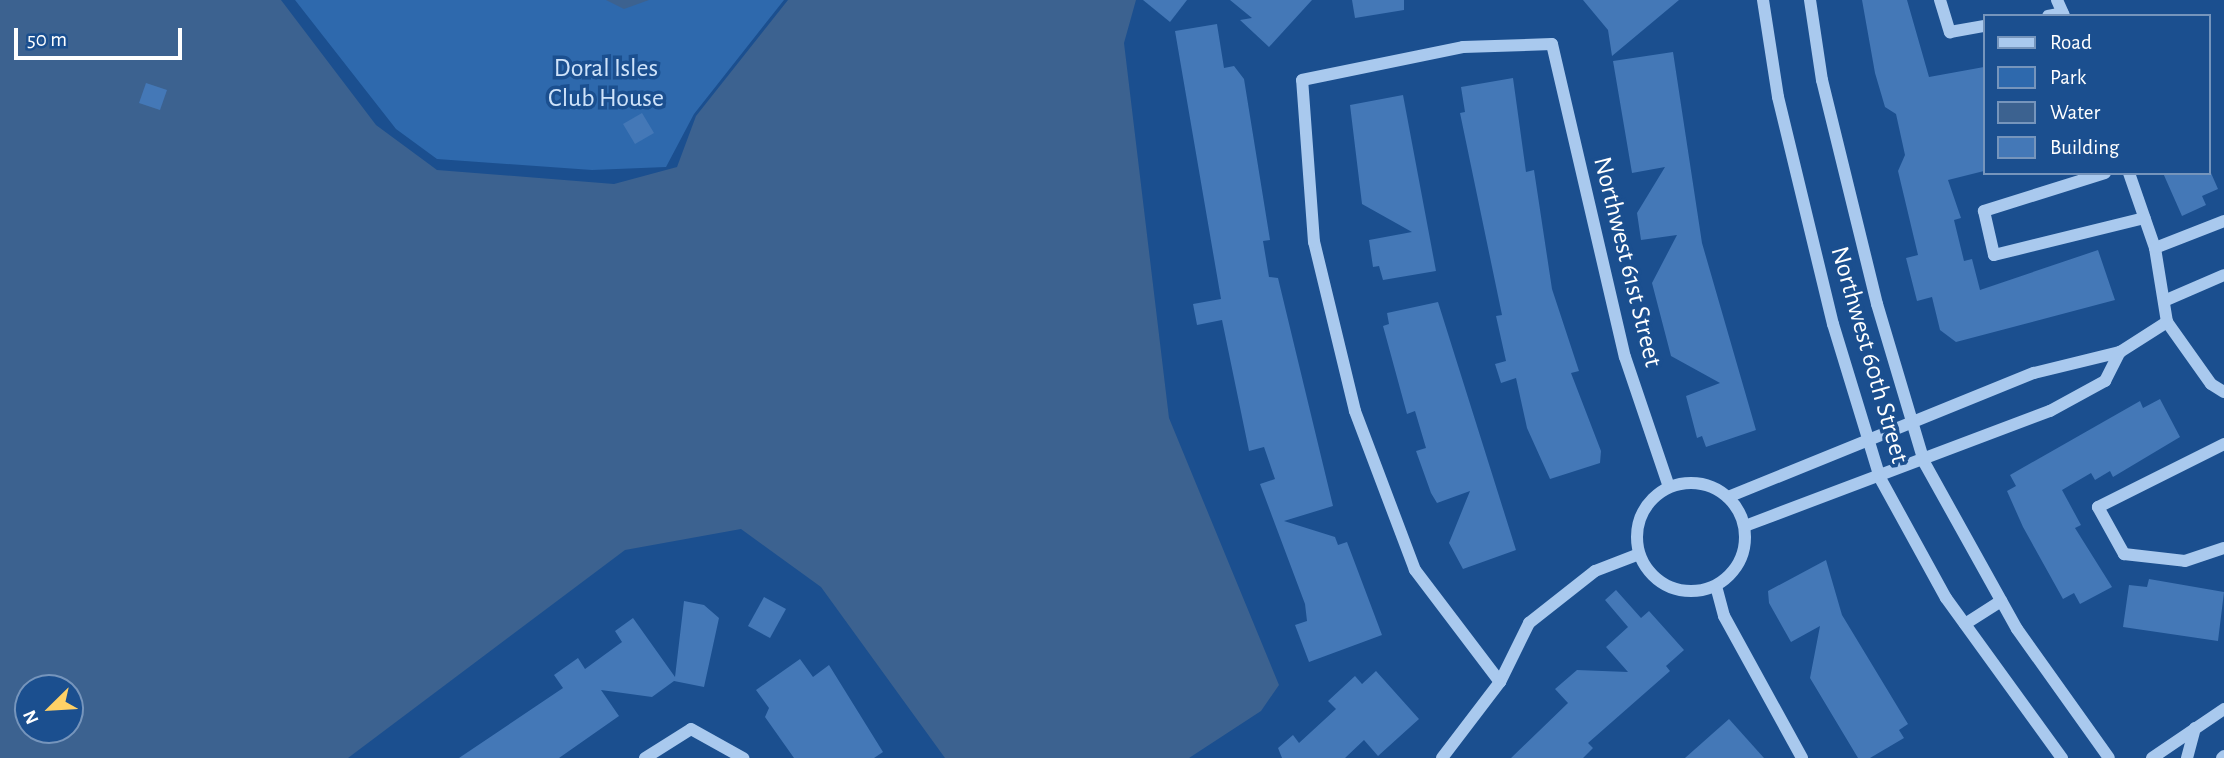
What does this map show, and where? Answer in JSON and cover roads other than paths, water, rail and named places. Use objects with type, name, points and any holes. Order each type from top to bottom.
[{"type":"street","name":"Northwest 60th Street","points":[[1763,0],[1778,97],[1865,441],[1880,478],[1965,624],[2062,758]]},
{"type":"street","name":"Northwest 60th Street","points":[[1810,0],[1826,93],[1911,424],[1924,462],[2001,601],[2109,758]]},
{"type":"street","points":[[1940,0],[1950,32],[1982,26]]},
{"type":"street","name":"Northwest 61st Street","points":[[1500,682],[1415,570],[1367,442],[1314,242],[1302,80],[1463,47],[1552,44],[1625,357],[1669,487]]},
{"type":"street","points":[[2099,175],[1984,211],[1994,255],[2145,218]]},
{"type":"street","points":[[2130,175],[2155,248],[2167,322],[2211,384],[2224,392]]},
{"type":"street","points":[[2155,248],[2224,220]]},
{"type":"street","points":[[2164,301],[2224,275]]},
{"type":"street","points":[[1728,497],[2034,373],[2120,352],[2167,322]]},
{"type":"street","points":[[1745,526],[1924,462],[2050,411],[2105,381],[2120,352]]},
{"type":"street","points":[[2224,444],[2098,507],[2124,554],[2185,561],[2224,548]]},
{"type":"street","points":[[1700,483],[1728,497],[1745,526],[1740,561],[1716,586],[1698,592],[1670,587],[1648,570],[1639,554],[1645,508],[1669,487],[1700,483]]},
{"type":"street","points":[[1442,758],[1500,682],[1529,622],[1595,571],[1639,554]]},
{"type":"street","points":[[1716,586],[1724,616],[1802,758]]},
{"type":"street","points":[[1965,624],[2001,601]]},
{"type":"street","points":[[2152,758],[2224,709]]},
{"type":"street","points":[[2187,758],[2195,728]]},
{"type":"street","points":[[645,758],[691,729],[743,758]]},
{"type":"water","points":[[0,0],[281,0],[376,125],[437,170],[614,184],[677,167],[696,116],[788,0],[1136,0],[1124,43],[1169,418],[1279,685],[1261,711],[1189,758],[945,758],[821,587],[741,529],[625,550],[348,758],[0,758]]},
{"type":"water","points":[[606,0],[649,0],[624,9]]},
{"type":"park label","name":"Doral Isles Club House","points":[[606,84]]}]
